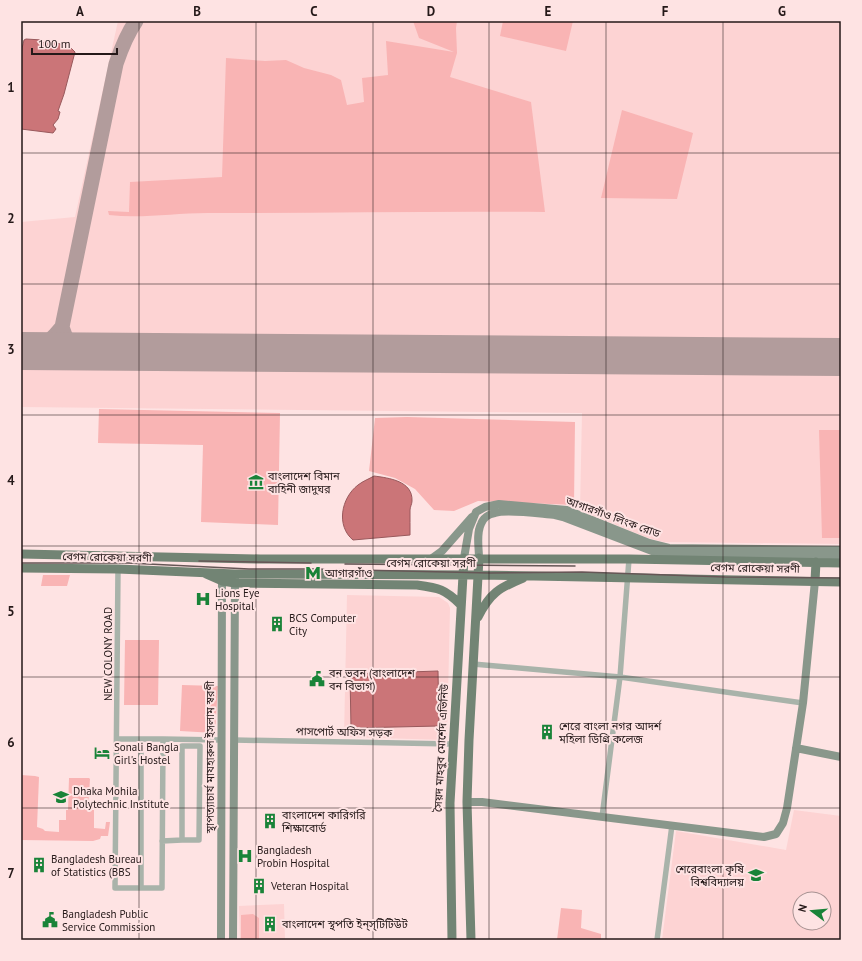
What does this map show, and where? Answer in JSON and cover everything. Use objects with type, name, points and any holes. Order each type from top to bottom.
[{"type":"main road","name":"বেগম রোকেয়া সরণী","points":[[21,554],[260,559],[630,559],[841,563]]},
{"type":"main road","points":[[118,569],[119,555]]},
{"type":"main road","name":"সৈয়দ মাহবুব মোর্শেদ এভিনিউ","points":[[452,940],[450,803],[452,744],[464,558]]},
{"type":"main road","points":[[471,940],[467,802],[479,558]]},
{"type":"main road","points":[[814,582],[816,562]]},
{"type":"main road","name":"বেগম রোকেয়া সরণী","points":[[21,568],[118,569],[203,573],[235,578],[479,575],[841,582]]},
{"type":"main road","points":[[476,621],[486,602],[493,593],[502,587],[528,576]]},
{"type":"main road","points":[[235,578],[417,585],[440,588],[453,596],[461,605]]},
{"type":"main road","points":[[450,803],[467,802]]},
{"type":"street","name":"আগারগাঁও লিংক রোড","points":[[476,512],[485,507],[499,504],[558,508],[577,513],[649,543],[669,548],[841,550]]},
{"type":"street","points":[[464,558],[469,529],[476,512]]},
{"type":"street","points":[[431,559],[442,551],[476,512]]},
{"type":"street","name":"আগারগাঁও লিংক রোড","points":[[479,558],[478,534],[481,524],[483,520],[492,514],[501,512],[555,515],[563,517],[660,553],[841,557]]},
{"type":"street","points":[[602,817],[620,677],[630,559]]},
{"type":"street","name":"NEW COLONY ROAD","points":[[118,569],[115,888],[162,888],[163,739]]},
{"type":"street","name":"স্থাপত্যাচার্য মাযহারুল ইসলাম স্বরণী","points":[[221,940],[222,577]]},
{"type":"street","points":[[233,940],[235,578]]},
{"type":"street","points":[[467,802],[482,802],[764,837],[776,834],[780,830],[786,816],[797,745],[803,703],[814,582]]},
{"type":"street","points":[[473,664],[620,677],[803,703]]},
{"type":"street","points":[[141,739],[141,888]]},
{"type":"street","points":[[117,740],[235,740]]},
{"type":"street","name":"পাসপোর্ট অফিস সড়ক","points":[[235,740],[452,744]]},
{"type":"street","points":[[797,745],[841,751]]},
{"type":"street","points":[[797,745],[841,757]]},
{"type":"street","points":[[162,841],[199,840],[200,746],[182,746],[182,840]]},
{"type":"street","points":[[658,940],[672,825]]},
{"type":"street","points":[[221,873],[234,873]]},
{"type":"shaded area","points":[[118,21],[841,21],[841,544],[664,542],[648,538],[580,510],[582,413],[21,407],[21,222],[75,217]]},
{"type":"shaded area","points":[[413,21],[457,21],[457,53],[450,77],[531,102],[545,212],[202,213],[135,216],[109,215],[108,211],[129,212],[130,182],[222,177],[226,58],[265,61],[286,60],[304,68],[331,75],[341,80],[347,105],[364,102],[362,78],[388,75],[386,41],[454,52],[419,38]]},
{"type":"shaded area","points":[[503,21],[573,21],[566,51],[500,36]]},
{"type":"shaded area","points":[[24,40],[42,40],[43,43],[47,40],[70,47],[75,52],[58,111],[60,112],[58,119],[53,125],[56,129],[53,133],[21,129],[21,53]]},
{"type":"shaded area","points":[[622,110],[693,133],[677,199],[601,198]]},
{"type":"shaded area","points":[[99,409],[280,413],[278,525],[201,522],[203,445],[98,443]]},
{"type":"shaded area","points":[[407,417],[575,422],[574,505],[478,501],[454,511],[434,510],[415,489],[395,478],[369,471],[375,418]]},
{"type":"shaded area","points":[[819,430],[841,430],[841,538],[822,538]]},
{"type":"shaded area","points":[[374,476],[399,482],[409,489],[412,501],[410,510],[410,535],[353,540],[348,534],[344,527],[343,520],[344,504],[352,491],[358,485]]},
{"type":"shaded area","points":[[43,575],[70,575],[67,586],[41,586]]},
{"type":"shaded area","points":[[347,595],[439,597],[448,603],[450,608],[447,740],[344,737]]},
{"type":"shaded area","points":[[125,640],[159,640],[158,705],[124,705]]},
{"type":"shaded area","points":[[438,671],[439,726],[351,728],[350,674]]},
{"type":"shaded area","points":[[182,685],[218,686],[215,733],[180,731]]},
{"type":"shaded area","points":[[21,775],[39,777],[37,827],[45,831],[59,832],[59,820],[66,820],[66,810],[68,810],[69,778],[89,778],[88,808],[85,810],[94,810],[94,828],[105,829],[106,822],[110,822],[108,836],[101,836],[100,839],[93,841],[21,840]]},
{"type":"shaded area","name":"শেরেবাংলা কৃষি বিশ্ববিদ্যালয়","points":[[794,810],[841,816],[841,940],[662,940],[676,831],[786,850]]},
{"type":"shaded area","points":[[284,904],[285,940],[240,940],[239,906]]},
{"type":"shaded area","points":[[561,908],[582,910],[581,928],[601,934],[601,940],[557,940]]},
{"type":"shaded area","points":[[253,914],[259,918],[259,940],[241,940],[241,915]]},
{"type":"taxiway","points":[[81,351],[69,342],[62,327],[116,64],[124,42],[136,21]]},
{"type":"taxiway","points":[[34,351],[50,341],[62,327]]},
{"type":"runway","points":[[21,351],[841,357]]},
{"type":"railway","points":[[199,561],[311,563]]},
{"type":"railway","points":[[21,563],[128,563],[249,569],[490,573],[582,572],[725,577],[841,578]]},
{"type":"railway","points":[[345,564],[575,566]]},
{"type":"place","name":"বাংলাদেশ বিমান বাহিনী জাদুঘর","points":[[256,482]]},
{"type":"place","name":"আগারগাঁও","points":[[313,573]]},
{"type":"place","name":"Lions Eye Hospital","points":[[203,599]]},
{"type":"place","name":"BCS Computer City","points":[[277,624]]},
{"type":"place","name":"বন ভবন (বাংলাদেশ বন বিভাগ)","points":[[317,679]]},
{"type":"place","name":"শেরে বাংলা নগর আদর্শ মহিলা ডিগ্রি কলেজ","points":[[547,732]]},
{"type":"place","name":"Sonali Bangla Girl's Hostel","points":[[102,753]]},
{"type":"place","name":"Dhaka Mohila Polytechnic Institute","points":[[61,797]]},
{"type":"place","name":"বাংলাদেশ কারিগরি শিক্ষাবোর্ড","points":[[270,821]]},
{"type":"place","name":"Bangladesh Probin Hospital","points":[[245,856]]},
{"type":"place","name":"Bangladesh Bureau of Statistics (BBS","points":[[39,865]]},
{"type":"place","name":"শেরেবাংলা কৃষি বিশ্ববিদ্যালয়","points":[[756,875]]},
{"type":"place","name":"Veteran Hospital","points":[[259,886]]},
{"type":"place","name":"Bangladesh Public Service Commission","points":[[50,920]]},
{"type":"place","name":"বাংলাদেশ স্থপতি ইন্‌স্‌টিটিউট","points":[[270,924]]}]
